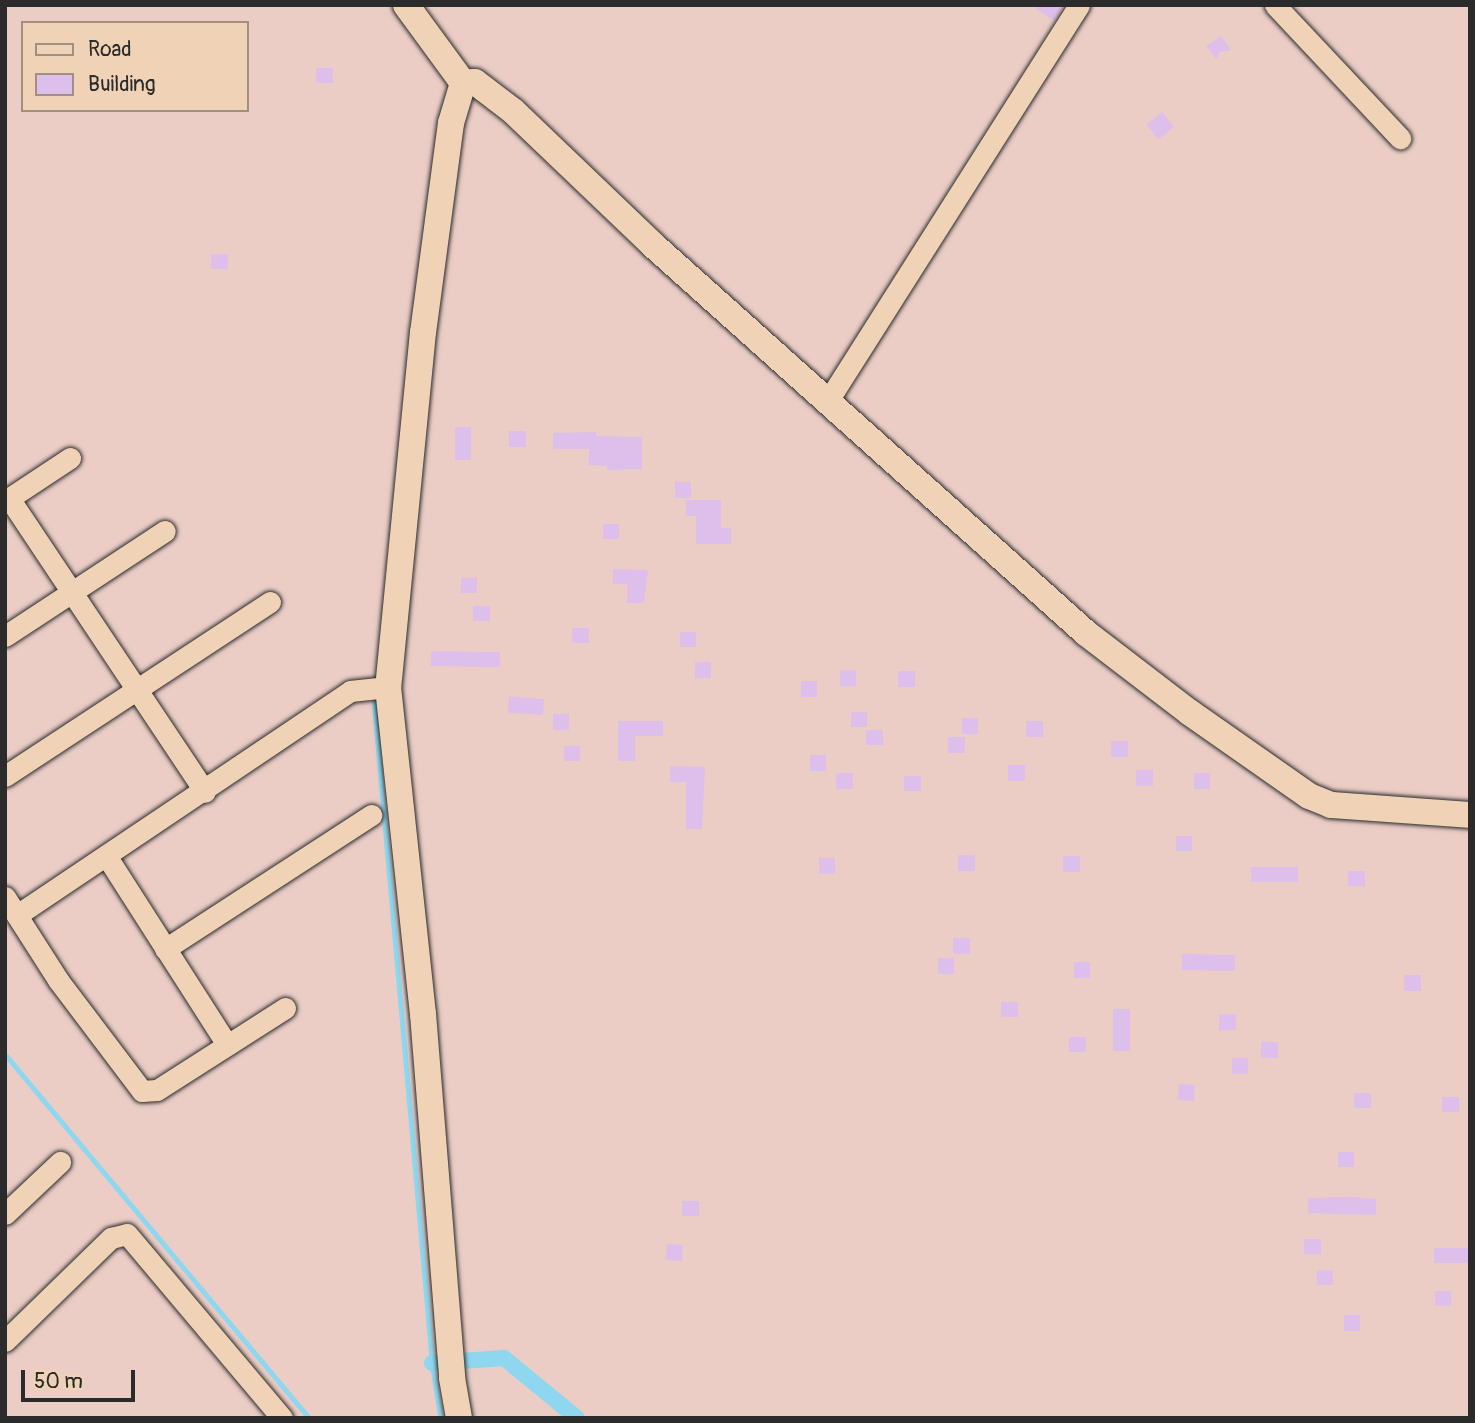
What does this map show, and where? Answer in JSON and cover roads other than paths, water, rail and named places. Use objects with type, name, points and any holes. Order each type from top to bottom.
[{"type":"main road","points":[[406,5],[463,83]]},
{"type":"main road","points":[[463,83],[475,82],[513,111],[653,245],[830,399],[1086,633],[1309,796],[1350,808],[1425,808],[1470,816]]},
{"type":"main road","points":[[459,1418],[452,1378],[423,1014],[377,686],[451,122],[463,83]]},
{"type":"street","points":[[830,399],[1079,5]]},
{"type":"street","points":[[1275,5],[1400,138]]},
{"type":"street","points":[[70,458],[7,500],[205,792]]},
{"type":"street","points":[[5,636],[165,531]]},
{"type":"street","points":[[5,776],[137,692],[270,602]]},
{"type":"street","points":[[285,1008],[157,1090],[142,1091],[58,980],[11,906],[107,858],[350,691],[377,686]]},
{"type":"street","points":[[165,949],[371,815]]},
{"type":"street","points":[[107,858],[227,1045]]},
{"type":"street","points":[[5,1214],[60,1162]]},
{"type":"street","points":[[5,1340],[111,1238],[127,1234],[282,1418]]},
{"type":"waterway","points":[[374,699],[433,1369],[441,1418]]},
{"type":"waterway","points":[[5,1054],[309,1418]]},
{"type":"waterway","points":[[432,1363],[504,1358],[577,1418]]}]
